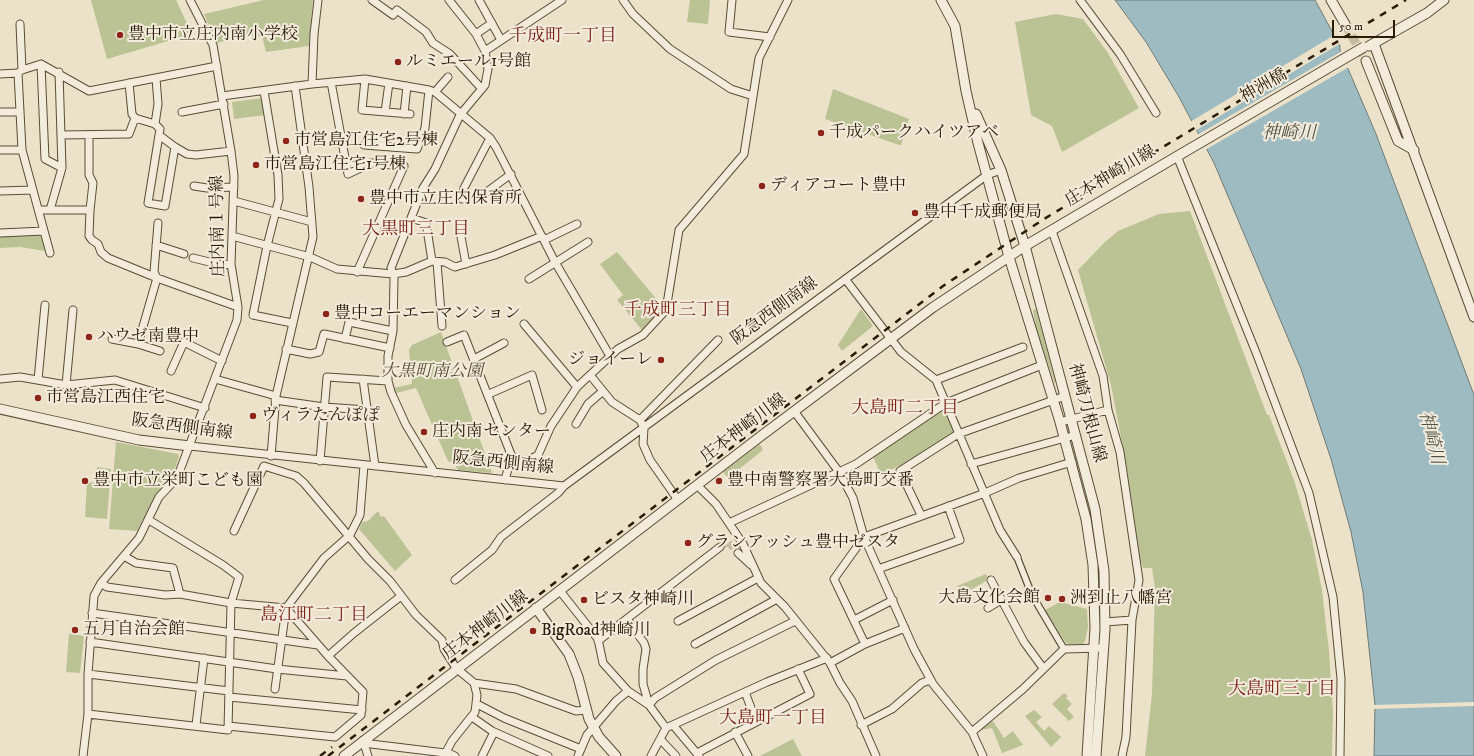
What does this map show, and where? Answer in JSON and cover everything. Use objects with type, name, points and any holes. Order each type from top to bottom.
[{"type":"street","name":"庄内南１号線","points":[[83,756],[88,714],[88,674],[94,596],[101,583],[139,538],[160,497],[177,478],[205,408],[237,320],[238,307],[231,264],[234,188],[231,151],[213,46],[190,0]]},
{"type":"street","points":[[312,84],[314,34],[318,0]]},
{"type":"street","points":[[372,0],[393,15],[398,10],[426,32],[434,43],[450,54],[482,89]]},
{"type":"street","points":[[435,473],[406,425],[388,380],[390,348],[393,331],[392,268],[423,188],[435,169],[460,115],[485,85],[488,69],[485,51],[476,34],[449,0]]},
{"type":"street","points":[[479,0],[501,40]]},
{"type":"street","points":[[485,51],[562,0]]},
{"type":"street","points":[[623,0],[633,14],[670,49],[731,89],[753,96]]},
{"type":"street","points":[[732,0],[729,32],[770,37]]},
{"type":"street","points":[[505,480],[508,469],[514,462],[529,460],[538,455],[551,426],[577,387],[610,356],[625,345],[643,335],[666,310],[679,230],[744,154],[759,58],[788,0]]},
{"type":"street","name":"神崎刀根山線","points":[[941,0],[955,26],[966,91],[987,175],[1009,257],[1072,462],[1085,514],[1092,553],[1094,622],[1087,756]]},
{"type":"street","points":[[1080,0],[1120,54],[1156,112]]},
{"type":"street","points":[[1331,0],[1345,24]]},
{"type":"street","name":"神洲橋","points":[[1179,155],[1364,47],[1374,44],[1427,13],[1444,0]]},
{"type":"street","points":[[476,34],[492,23]]},
{"type":"street","points":[[20,24],[20,112],[22,150],[50,253]]},
{"type":"street","points":[[1374,44],[1474,317]]},
{"type":"street","points":[[1366,61],[1398,141],[1414,150]]},
{"type":"street","points":[[0,74],[20,72],[41,64],[59,72],[89,91],[217,66]]},
{"type":"street","points":[[41,64],[45,159],[62,168]]},
{"type":"street","points":[[50,210],[62,168],[59,72]]},
{"type":"street","points":[[364,145],[417,149],[425,128],[432,91],[448,77]]},
{"type":"street","points":[[155,124],[158,104],[156,78]]},
{"type":"street","points":[[222,96],[295,86],[365,79],[432,91],[490,138],[511,174],[555,262],[610,356]]},
{"type":"street","points":[[365,79],[362,110],[407,114],[407,86]]},
{"type":"street","points":[[331,82],[348,174],[376,163],[404,166],[357,272]]},
{"type":"street","points":[[129,83],[132,114],[135,118],[155,124],[160,129],[148,203],[165,206],[175,147]]},
{"type":"street","points":[[385,112],[389,83]]},
{"type":"street","points":[[271,456],[275,398],[292,323],[310,257],[313,237],[310,187],[295,86]]},
{"type":"street","points":[[264,91],[278,175],[279,199],[267,246],[253,315],[292,323]]},
{"type":"street","name":"神崎刀根山線","points":[[966,91],[1001,170],[1026,246],[1043,305],[1065,396],[1095,508],[1101,540],[1104,571],[1105,622],[1096,756]]},
{"type":"street","points":[[182,112],[224,104]]},
{"type":"street","points":[[0,112],[20,112]]},
{"type":"street","points":[[61,135],[129,134],[135,118]]},
{"type":"street","points":[[89,135],[89,175],[93,183],[89,236],[98,244],[101,252],[108,258],[156,278],[238,307]]},
{"type":"street","points":[[159,135],[187,154],[196,155],[231,151]]},
{"type":"street","points":[[462,199],[464,188],[490,138]]},
{"type":"street","points":[[0,150],[22,150]]},
{"type":"street","points":[[1179,155],[1309,493],[1333,597],[1341,679],[1340,756]]},
{"type":"street","name":"庄本神崎川線","points":[[344,756],[456,668],[560,591],[794,411],[932,308],[1026,246],[1179,155]]},
{"type":"street","name":"阪急西側南線","points":[[0,409],[138,440],[271,456],[564,486],[987,175],[1001,170]]},
{"type":"street","points":[[484,194],[511,174]]},
{"type":"street","points":[[194,186],[207,188],[234,188]]},
{"type":"street","points":[[0,191],[33,190]]},
{"type":"street","points":[[234,201],[312,222]]},
{"type":"street","points":[[38,210],[90,210]]},
{"type":"street","points":[[412,218],[426,223],[435,262],[442,326]]},
{"type":"street","points":[[138,344],[156,278],[154,272],[158,223]]},
{"type":"street","points":[[232,236],[310,257],[337,269],[357,272],[393,274],[406,272],[435,262],[446,262],[455,267],[495,255],[577,224]]},
{"type":"street","points":[[459,226],[466,264]]},
{"type":"street","points":[[0,233],[44,231]]},
{"type":"street","points":[[1052,231],[1103,376],[1108,410],[1120,452],[1139,580],[1132,620],[1126,736],[1122,756]]},
{"type":"street","points":[[529,279],[588,242]]},
{"type":"street","points":[[156,245],[184,254]]},
{"type":"street","points":[[193,258],[222,265],[231,264]]},
{"type":"street","points":[[846,280],[901,352],[936,380],[1000,530],[1018,557],[1032,595],[1064,649]]},
{"type":"street","points":[[1465,293],[1474,300]]},
{"type":"street","points":[[38,380],[45,305]]},
{"type":"street","points":[[66,384],[73,310]]},
{"type":"street","points":[[345,339],[349,322],[393,331]]},
{"type":"street","points":[[524,324],[577,387]]},
{"type":"street","points":[[286,349],[310,354],[319,352],[324,334],[390,348]]},
{"type":"street","points":[[447,342],[464,335],[489,394],[514,462]]},
{"type":"street","points":[[112,339],[138,344],[160,351]]},
{"type":"street","points":[[640,420],[718,340]]},
{"type":"street","points":[[171,371],[184,342],[222,361]]},
{"type":"street","points":[[474,359],[504,343]]},
{"type":"street","points":[[936,380],[1023,347]]},
{"type":"street","points":[[729,523],[856,464],[946,403],[1042,365]]},
{"type":"street","points":[[489,394],[532,375],[542,410]]},
{"type":"street","points":[[590,375],[612,402],[640,420],[644,428],[643,444],[650,460],[678,500]]},
{"type":"street","points":[[0,379],[20,377],[66,384],[115,380],[205,408]]},
{"type":"street","points":[[320,461],[327,377],[388,380]]},
{"type":"street","points":[[215,379],[275,398],[324,407],[367,410]]},
{"type":"street","points":[[363,379],[375,466]]},
{"type":"street","points":[[576,424],[588,404],[603,391]]},
{"type":"street","points":[[922,515],[900,471],[958,434],[1065,396]]},
{"type":"street","points":[[1060,422],[1108,410]]},
{"type":"street","points":[[794,411],[839,472],[853,498],[864,537],[930,680],[972,732],[983,756]]},
{"type":"street","points":[[971,464],[1064,437],[1076,435]]},
{"type":"street","points":[[865,644],[834,579],[864,537],[985,493],[1019,478],[1072,462]]},
{"type":"street","points":[[275,689],[286,608],[324,558],[350,536],[360,515],[364,465]]},
{"type":"street","points":[[234,531],[264,466],[296,476],[350,536],[368,559],[390,580],[416,615],[442,640],[446,653],[456,668],[474,683],[516,689],[576,711],[586,710]]},
{"type":"street","points":[[697,485],[716,504],[743,544],[758,578],[828,660],[840,683],[852,701],[861,725],[876,756]]},
{"type":"street","points":[[455,580],[492,550],[500,537],[558,493],[564,486]]},
{"type":"street","points":[[878,569],[960,540],[948,506]]},
{"type":"street","points":[[88,714],[196,725],[228,730],[231,603],[239,577],[223,564],[149,520]]},
{"type":"street","points":[[598,641],[720,547]]},
{"type":"street","points":[[738,553],[752,566]]},
{"type":"street","points":[[124,556],[136,563],[173,568],[180,594]]},
{"type":"street","points":[[678,621],[758,578]]},
{"type":"street","points":[[991,580],[1024,642],[1043,668]]},
{"type":"street","points":[[101,583],[107,587],[165,595],[180,594],[231,603],[286,608],[328,656],[363,692],[361,715],[335,737],[228,726]]},
{"type":"street","points":[[560,591],[598,641],[603,663],[628,690],[648,705],[698,755],[735,732],[810,694],[798,669]]},
{"type":"street","points":[[328,656],[354,633],[402,596]]},
{"type":"street","points":[[695,644],[777,599]]},
{"type":"street","points":[[854,620],[893,600]]},
{"type":"street","points":[[988,608],[1001,600]]},
{"type":"street","points":[[536,608],[569,654],[578,677],[586,710],[593,727],[599,738],[616,756]]},
{"type":"street","points":[[92,613],[231,634],[318,645]]},
{"type":"street","points":[[627,619],[644,643],[646,649],[643,669],[643,684],[648,705]]},
{"type":"street","points":[[1105,622],[1132,620]]},
{"type":"street","points":[[648,705],[655,698],[716,660],[795,621]]},
{"type":"street","points":[[652,756],[660,739],[670,727],[798,669],[828,660],[905,628]]},
{"type":"street","points":[[90,642],[277,669],[347,676]]},
{"type":"street","points":[[972,732],[1023,689],[1064,649],[1103,648]]},
{"type":"street","points":[[196,725],[204,658]]},
{"type":"street","points":[[88,674],[200,687],[229,694],[362,710]]},
{"type":"street","points":[[861,725],[892,709],[922,683],[930,680]]},
{"type":"street","points":[[445,754],[460,731],[472,717],[477,704],[474,683]]},
{"type":"street","points":[[578,756],[587,735],[593,727],[628,690]]},
{"type":"street","points":[[745,692],[756,721]]},
{"type":"street","points":[[477,704],[504,718],[581,749]]},
{"type":"street","points":[[472,717],[494,732],[548,756]]},
{"type":"street","points":[[482,756],[494,732]]},
{"type":"street","points":[[735,732],[748,756]]},
{"type":"street","points":[[660,739],[676,756]]},
{"type":"street","points":[[363,740],[371,744],[455,756]]},
{"type":"street","points":[[363,740],[368,756]]},
{"type":"green space","points":[[91,0],[176,0],[192,34],[107,59]]},
{"type":"green space","points":[[264,0],[313,0],[309,46],[266,52],[262,36],[252,38],[251,34],[217,43],[204,14]]},
{"type":"green space","points":[[690,0],[710,0],[708,24],[687,22]]},
{"type":"green space","points":[[1056,14],[1083,19],[1108,53],[1139,108],[1062,152],[1052,126],[1031,115],[1015,22]]},
{"type":"green space","points":[[833,89],[909,119],[901,145],[825,119]]},
{"type":"green space","points":[[263,98],[265,115],[234,119],[232,102]]},
{"type":"green space","points":[[1190,211],[1267,415],[1269,415],[1294,480],[1312,540],[1322,590],[1329,651],[1333,712],[1332,756],[1145,756],[1152,694],[1155,588],[1152,568],[1143,568],[1140,558],[1127,469],[1111,385],[1078,270],[1118,231],[1159,214]]},
{"type":"green space","points":[[37,234],[41,236],[45,251],[20,247],[0,248],[0,235]]},
{"type":"green space","points":[[617,252],[664,308],[642,330],[617,300],[623,295],[600,264]]},
{"type":"green space","points":[[861,309],[873,326],[842,351],[838,345]]},
{"type":"green space","points":[[1036,309],[1055,384],[1036,329],[1033,310]]},
{"type":"green space","name":"大黒町南公園","points":[[441,332],[492,473],[458,470],[454,463],[448,461],[416,388],[396,393],[393,388],[412,384],[409,350],[412,345]]},
{"type":"green space","points":[[945,407],[956,433],[911,461],[881,474],[872,455]]},
{"type":"green space","points":[[116,442],[178,454],[179,457],[172,476],[152,502],[137,531],[109,529]]},
{"type":"green space","points":[[760,444],[763,450],[728,478],[723,472]]},
{"type":"green space","points":[[97,467],[111,469],[107,519],[85,517],[87,482],[96,483]]},
{"type":"green space","points":[[378,511],[381,517],[384,516],[412,555],[395,571],[359,529],[362,522],[368,521]]},
{"type":"green space","points":[[986,574],[986,581],[964,594],[961,593],[957,586]]},
{"type":"green space","points":[[1060,602],[1087,609],[1088,627],[1083,644],[1069,645],[1066,643],[1045,610]]},
{"type":"green space","points":[[69,634],[84,636],[80,673],[66,672]]},
{"type":"green space","points":[[1064,693],[1068,696],[1066,698],[1072,704],[1067,709],[1074,717],[1069,721],[1052,704]]},
{"type":"green space","points":[[1034,710],[1042,717],[1036,722],[1044,731],[1049,726],[1061,737],[1051,747],[1025,716]]},
{"type":"green space","points":[[993,721],[1004,738],[1013,731],[1023,745],[1002,753],[992,728],[980,730]]},
{"type":"green space","points":[[793,739],[802,756],[760,756]]},
{"type":"water","name":"神崎川","points":[[1115,0],[1315,0],[1340,46],[1340,50],[1376,134],[1474,395],[1474,756],[1374,756],[1375,705],[1363,592],[1351,532],[1331,459],[1301,369],[1214,163],[1179,97],[1146,42]]},
{"type":"pier","points":[[1336,34],[1341,43],[1195,131],[1190,122]]},
{"type":"pier","points":[[1342,51],[1349,67],[1205,150],[1197,135]]},
{"type":"pier","points":[[1474,702],[1474,706],[1373,709],[1373,705]]},
{"type":"tunnel","points":[[1345,24],[1366,61]]},
{"type":"tunnel","points":[[720,547],[728,542],[738,553]]},
{"type":"railway","points":[[328,756],[943,286],[1044,219],[1406,0]]},
{"type":"railway","points":[[320,756],[332,747]]},
{"type":"place","name":"豊中市立庄内南小学校","points":[[120,35]]},
{"type":"place","name":"ルミエール1号館","points":[[398,62]]},
{"type":"place","name":"千成パークハイツアベ","points":[[821,133]]},
{"type":"place","name":"市営島江住宅2号棟","points":[[286,141]]},
{"type":"place","name":"市営島江住宅1号棟","points":[[256,165]]},
{"type":"place","name":"ディアコート豊中","points":[[762,186]]},
{"type":"place","name":"豊中市立庄内保育所","points":[[361,199]]},
{"type":"place","name":"豊中千成郵便局","points":[[915,213]]},
{"type":"place","name":"豊中コーエーマンション","points":[[326,314]]},
{"type":"place","name":"ハウゼ南豊中","points":[[89,337]]},
{"type":"place","name":"ジョイーレ","points":[[661,360]]},
{"type":"place","name":"市営島江西住宅","points":[[38,398]]},
{"type":"place","name":"ヴィラたんぽぽ","points":[[253,416]]},
{"type":"place","name":"庄内南センター","points":[[424,432]]},
{"type":"place","name":"豊中市立栄町こども園","points":[[85,481]]},
{"type":"place","name":"豊中南警察署大島町交番","points":[[719,481]]},
{"type":"place","name":"グランアッシュ豊中ゼスタ","points":[[688,543]]},
{"type":"place","name":"大島文化会館","points":[[1048,598]]},
{"type":"place","name":"洲到止八幡宮","points":[[1062,599]]},
{"type":"place","name":"ビスタ神崎川","points":[[584,600]]},
{"type":"place","name":"五月自治会館","points":[[75,630]]},
{"type":"place","name":"BigRoad神崎川","points":[[533,631]]},
{"type":"district","name":"千成町一丁目","points":[[563,37]]},
{"type":"district","name":"大黒町三丁目","points":[[416,230]]},
{"type":"district","name":"千成町三丁目","points":[[678,311]]},
{"type":"district","name":"大島町二丁目","points":[[905,409]]},
{"type":"district","name":"島江町二丁目","points":[[314,616]]},
{"type":"district","name":"大島町三丁目","points":[[1282,690]]},
{"type":"district","name":"大島町一丁目","points":[[773,719]]}]
